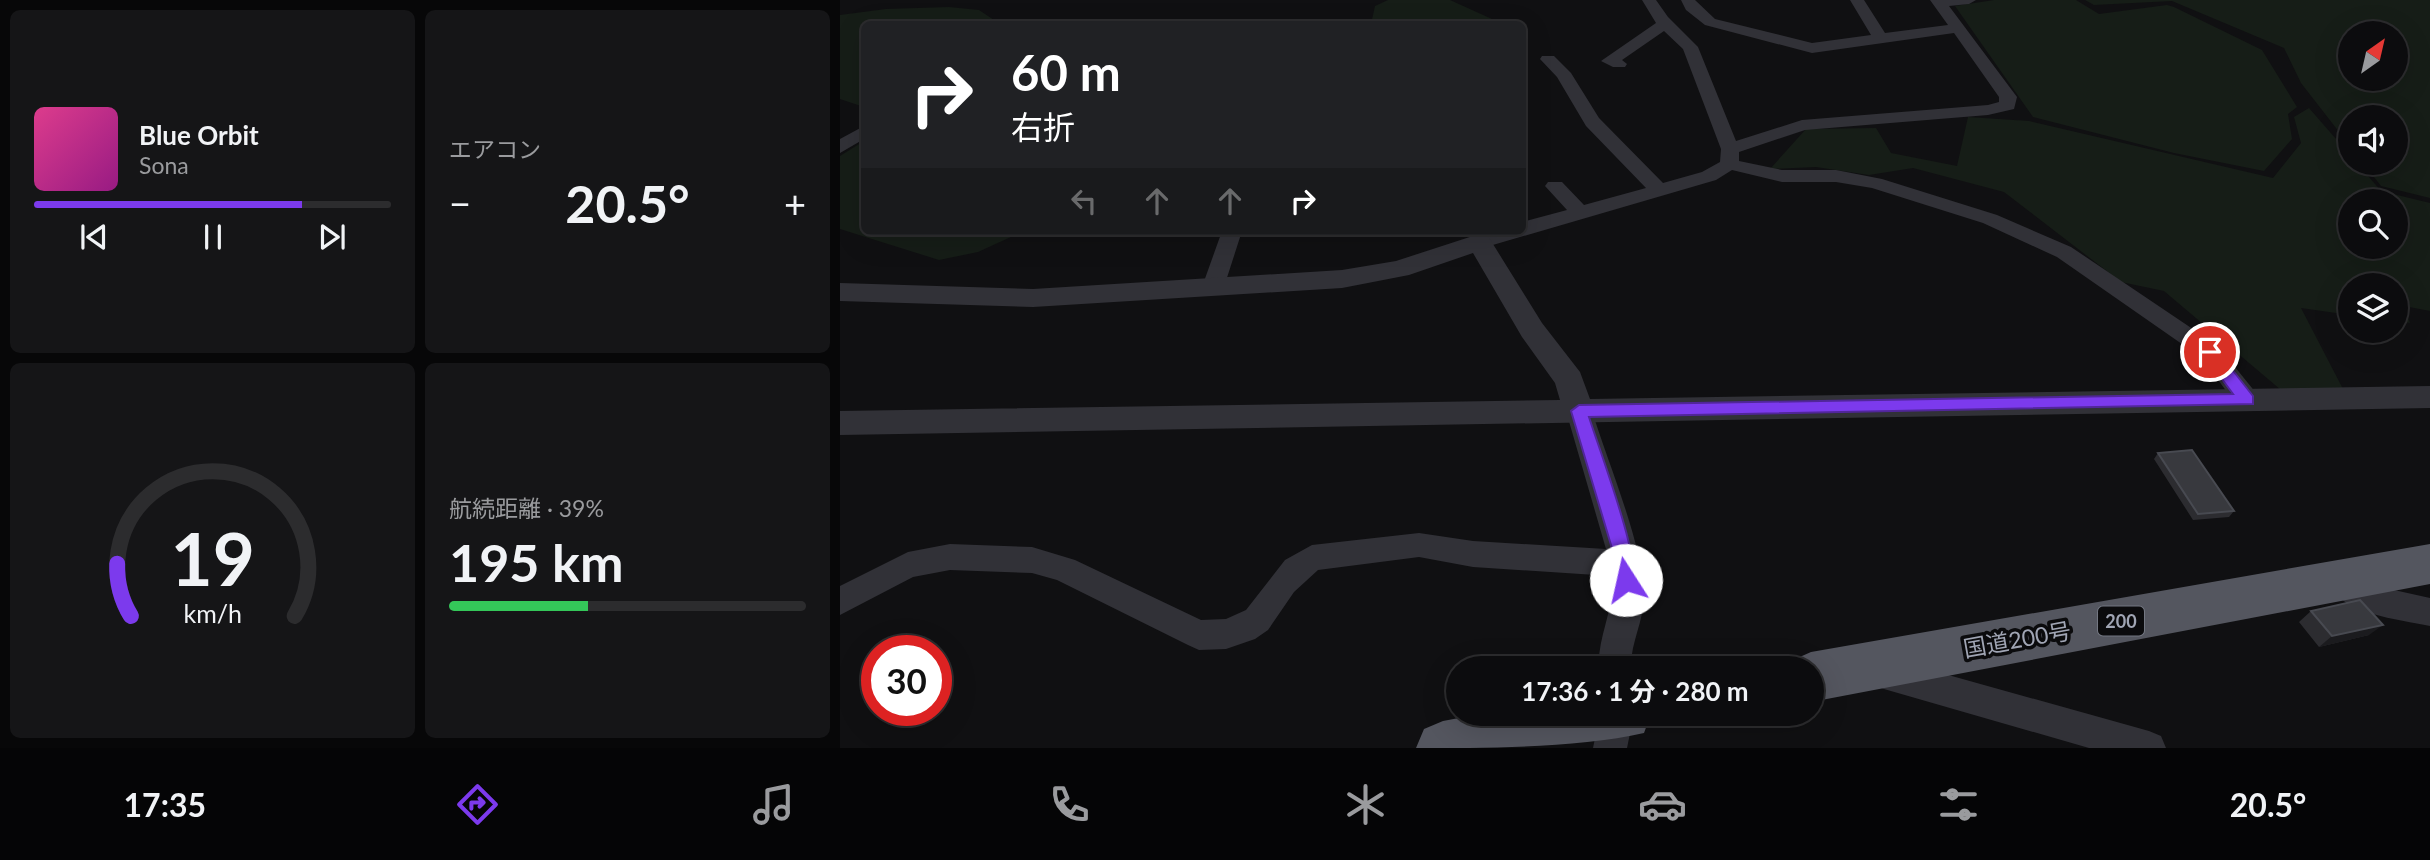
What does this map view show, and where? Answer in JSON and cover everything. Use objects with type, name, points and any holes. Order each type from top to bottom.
[{"type":"highway","name":"国道200号","points":[[1824,675],[2430,564]]},
{"type":"highway","points":[[1443,748],[1549,726]]},
{"type":"street","points":[[1649,0],[1650,6],[1690,47],[1729,156],[1782,176],[1836,176],[1875,183],[1990,219],[2064,253],[2210,352],[2247,400]]},
{"type":"street","points":[[1688,0],[1691,8],[1710,22],[1812,48],[1958,28]]},
{"type":"street","points":[[1857,0],[1881,38]]},
{"type":"street","points":[[1939,2],[1969,0]]},
{"type":"street","points":[[1526,228],[1709,176],[1729,156],[1802,125],[1988,110],[2008,106],[2008,97],[1939,2]]},
{"type":"street","points":[[1619,64],[1609,61],[1666,23]]},
{"type":"street","points":[[1548,59],[1563,69],[1588,115],[1645,171],[1658,191]]},
{"type":"street","points":[[840,147],[861,133]]},
{"type":"street","points":[[1555,186],[1580,212]]},
{"type":"street","points":[[1213,287],[1231,235]]},
{"type":"street","points":[[840,292],[946,298],[1034,298],[1342,279],[1388,271],[1488,237],[1532,330],[1569,380],[1620,545],[1629,595],[1614,656]]},
{"type":"street","points":[[840,424],[2430,397]]},
{"type":"street","points":[[840,601],[908,565],[950,557],[1032,560],[1064,569],[1199,635],[1220,636],[1236,635],[1252,625],[1266,611],[1298,566],[1312,558],[1419,545],[1473,554],[1587,559],[1623,565]]},
{"type":"street","points":[[2342,582],[2357,594],[2375,601],[2430,612]]},
{"type":"street","points":[[1864,667],[2149,748]]},
{"type":"shaded area","points":[[1388,0],[1450,0],[1496,21],[1372,21],[1375,6]]},
{"type":"shaded area","points":[[1994,0],[2076,0],[2099,14],[2167,5],[2174,7],[2262,50],[2297,107],[2288,114],[2292,139],[2264,171],[2174,153],[2033,117],[1955,6]]},
{"type":"shaded area","points":[[2085,0],[2430,0],[2430,198],[2408,193],[2408,189],[2381,186],[2372,175],[2408,175],[2408,105],[2338,105],[2338,131],[2301,83],[2284,48],[2172,1],[2094,5]]},
{"type":"shaded area","points":[[949,7],[979,10],[996,21],[861,21],[861,106],[840,99],[840,15],[886,9]]},
{"type":"shaded area","points":[[2309,108],[2338,141],[2338,175],[2367,175],[2379,189],[2338,189],[2338,259],[2408,259],[2408,198],[2430,203],[2430,311],[2408,307],[2408,273],[2338,273],[2338,313],[2301,308],[2343,389],[2281,390],[2164,291],[2121,282],[2004,192],[1913,168],[1869,175],[1816,167],[1770,169],[1806,129],[1876,128],[1891,153],[1957,166],[1968,117],[2029,121],[2273,178],[2301,143],[2294,117]]},
{"type":"shaded area","points":[[861,143],[861,235],[1015,235],[978,252],[939,260],[840,229],[840,156]]},
{"type":"building","points":[[2192,450],[2234,511],[2198,514],[2158,453]]},
{"type":"building","points":[[2360,600],[2383,625],[2332,636],[2311,611]]},
{"type":"route","points":[[1626,580],[1620,545],[1579,411],[2247,400],[2210,352]]}]
